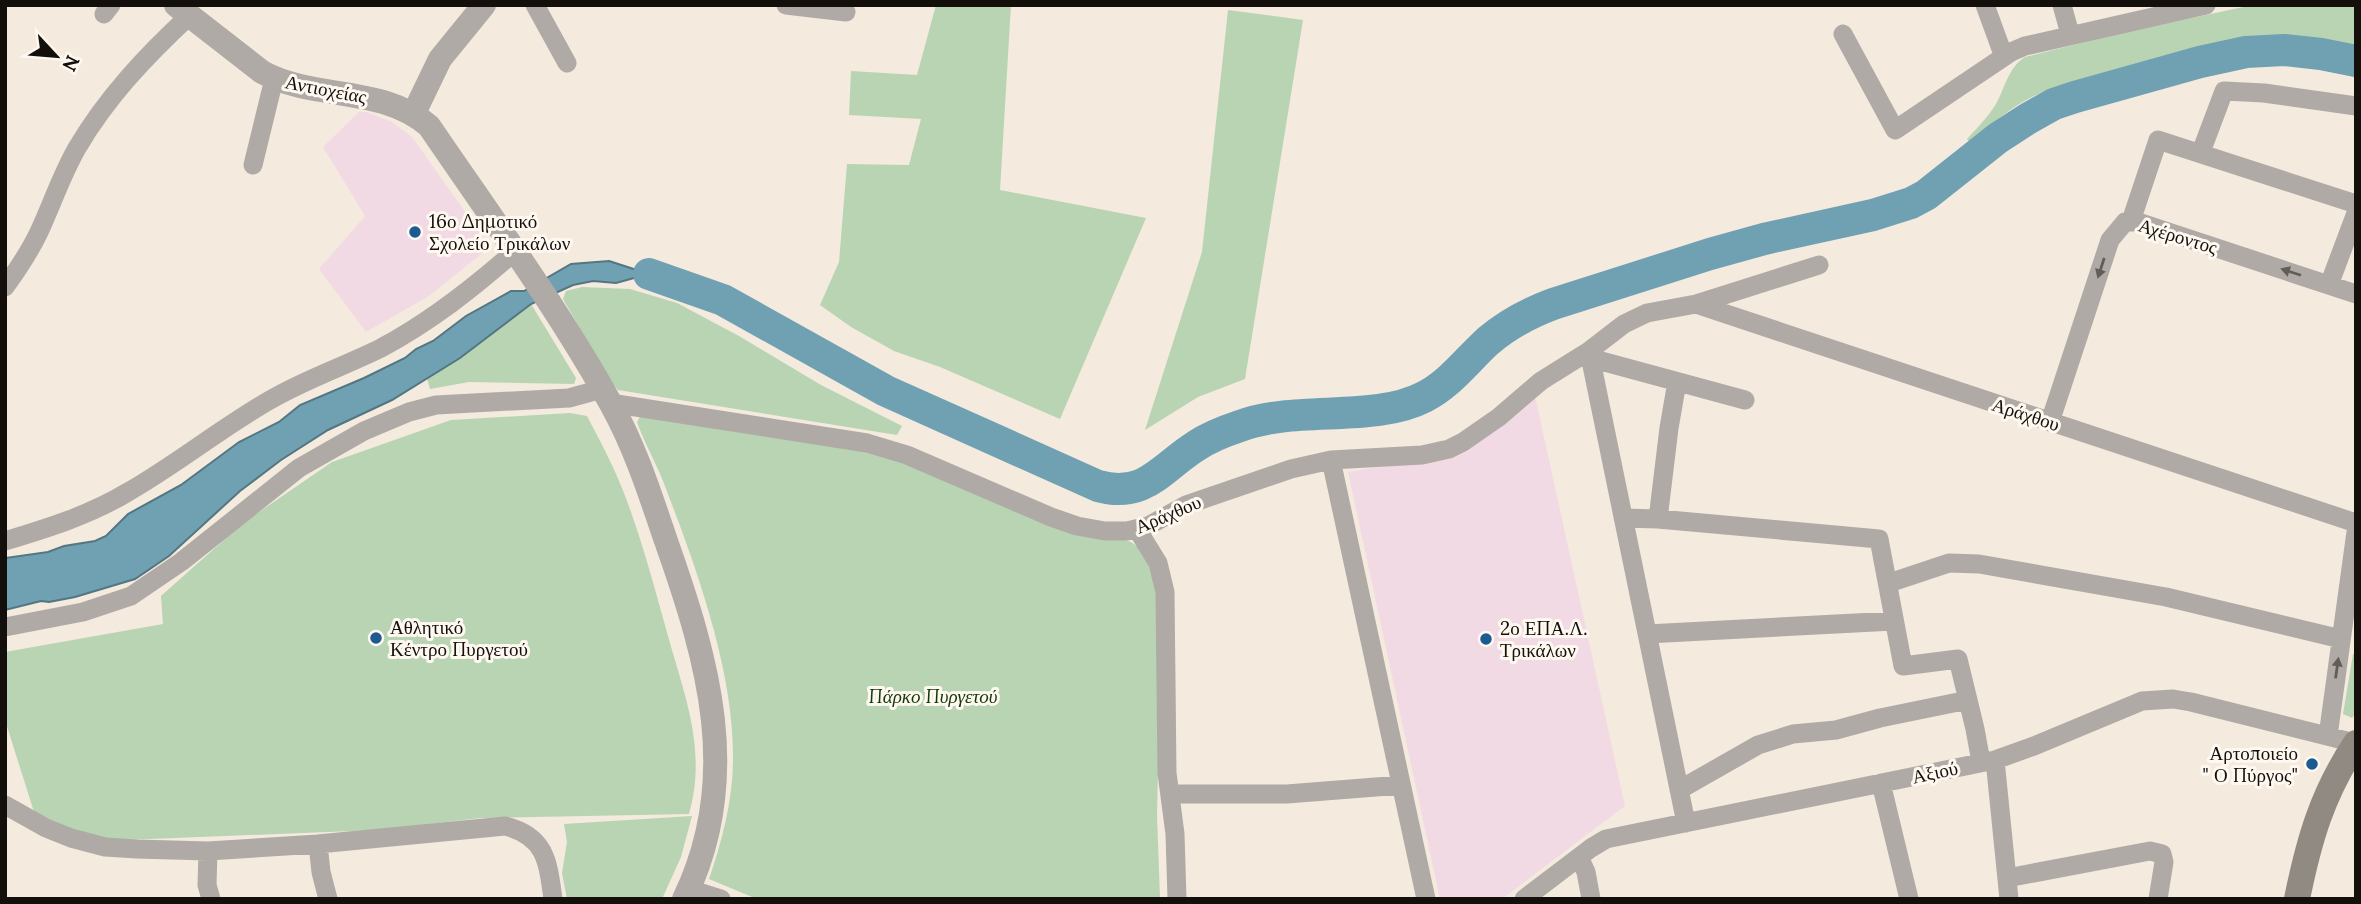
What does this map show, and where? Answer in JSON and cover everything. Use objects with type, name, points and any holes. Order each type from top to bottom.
[{"type":"main road","points":[[2297,899],[2307,851],[2320,809],[2356,743]]},
{"type":"street","points":[[484,5],[440,59],[414,113],[429,125],[558,316],[606,396],[640,468],[698,638],[711,696],[717,748],[713,801],[703,856],[687,894],[721,899]]},
{"type":"street","points":[[535,5],[567,63]]},
{"type":"street","points":[[786,5],[846,12]]},
{"type":"street","points":[[1986,5],[2004,57]]},
{"type":"street","points":[[2062,5],[2070,34]]},
{"type":"street","points":[[1843,34],[1895,130],[2004,57],[2025,46],[2206,5]]},
{"type":"street","points":[[5,287],[38,234],[76,150],[96,118],[182,10]]},
{"type":"street","name":"Αντιοχείας","points":[[182,10],[274,79],[299,87],[358,95],[397,105],[414,113]]},
{"type":"street","points":[[253,165],[274,79]]},
{"type":"street","points":[[2201,152],[2224,92],[2264,93],[2356,106]]},
{"type":"street","points":[[2131,221],[2158,140],[2356,204]]},
{"type":"street","points":[[2329,285],[2356,213]]},
{"type":"street","name":"Αχέροντος","points":[[2050,422],[2110,240],[2121,225],[2131,221],[2356,294]]},
{"type":"street","points":[[5,541],[89,513],[128,493],[205,440],[282,393],[380,348],[424,323],[517,257]]},
{"type":"street","name":"Αράχθου","points":[[606,396],[867,443],[907,455],[1077,526],[1105,531],[1137,529],[1148,526],[1186,505],[1250,482],[1331,460],[1422,455],[1449,449],[1499,417],[1541,381],[1590,355],[1624,324],[1647,313],[1696,304],[1819,265]]},
{"type":"street","name":"Αράχθου","points":[[1696,304],[2356,523]]},
{"type":"street","points":[[1686,823],[1590,355],[1745,400]]},
{"type":"street","points":[[1658,519],[1677,382]]},
{"type":"street","points":[[5,627],[83,612],[131,596],[181,562],[299,468],[363,431],[409,412],[436,405],[606,396]]},
{"type":"street","points":[[1331,460],[1426,899]]},
{"type":"street","points":[[1623,518],[1879,539],[1903,666],[1958,659],[1988,761],[2009,899]]},
{"type":"street","points":[[1137,529],[1154,554],[1164,582],[1167,613],[1167,773],[1175,834],[1177,899]]},
{"type":"street","points":[[2328,736],[2356,532]]},
{"type":"street","points":[[1889,583],[1949,563],[1979,564],[2166,597],[2341,639]]},
{"type":"street","points":[[1647,634],[1894,621]]},
{"type":"street","name":"Αξιού","points":[[1524,899],[1606,839],[1988,761],[2034,746],[2142,701],[2158,699],[2191,702],[2356,743]]},
{"type":"street","points":[[1679,790],[1758,745],[1793,734],[1836,730],[1968,700]]},
{"type":"street","points":[[1881,783],[1909,899]]},
{"type":"street","points":[[1170,794],[1287,794],[1401,785]]},
{"type":"street","points":[[5,804],[46,828],[105,847],[208,851],[318,844],[505,826],[524,834],[540,846],[550,874],[553,899]]},
{"type":"street","points":[[318,844],[328,899]]},
{"type":"street","points":[[2007,878],[2150,850],[2162,854],[2164,862],[2158,899]]},
{"type":"street","points":[[208,851],[207,885],[211,899]]},
{"type":"street","points":[[1579,858],[1586,872],[1591,899]]},
{"type":"shaded area","name":"16ο Δημοτικό Σχολείο Τρικάλων","points":[[359,112],[392,122],[412,137],[490,247],[429,296],[366,332],[319,269],[365,216],[323,147]]},
{"type":"shaded area","name":"2ο ΕΠΑ.Λ. Τρικάλων","points":[[1535,396],[1625,806],[1502,899],[1440,899],[1348,472],[1442,456]]},
{"type":"green space","points":[[936,5],[1011,5],[1000,190],[1146,218],[1060,419],[940,367],[894,351],[851,327],[820,305],[839,262],[847,164],[909,165],[921,119],[849,115],[851,71],[917,75]]},
{"type":"green space","points":[[2253,5],[2356,5],[2356,48],[2297,38],[2267,38],[2207,47],[2044,91],[2017,106],[1969,142],[1967,139],[1993,109],[2011,72],[2025,57]]},
{"type":"green space","points":[[1228,10],[1303,20],[1245,379],[1198,397],[1145,430],[1202,252]]},
{"type":"green space","points":[[582,287],[630,289],[677,303],[821,385],[902,426],[897,435],[618,390],[563,299],[566,291]]},
{"type":"green space","points":[[531,304],[576,378],[574,384],[469,382],[430,389],[427,378],[460,358]]},
{"type":"green space","name":"Αθλητικό Κέντρο Πυργετού","points":[[570,413],[587,416],[596,433],[622,488],[647,561],[692,724],[696,768],[689,814],[481,818],[377,830],[125,840],[78,837],[34,812],[5,720],[5,652],[163,624],[161,596],[243,523],[332,462],[451,420]]},
{"type":"green space","name":"Πάρκο Πυργετού","points":[[642,413],[871,451],[1131,542],[1145,552],[1162,608],[1157,814],[1160,899],[757,899],[709,879],[731,790],[732,725],[727,689],[720,653],[688,547],[637,422]]},
{"type":"green space","points":[[2356,653],[2356,713],[2352,718],[2343,714],[2353,654]]},
{"type":"green space","points":[[692,816],[681,857],[662,899],[567,899],[562,873],[567,842],[564,824]]},
{"type":"water","points":[[609,261],[649,274],[616,283],[593,281],[573,285],[531,304],[460,358],[392,400],[328,430],[281,460],[240,491],[169,556],[135,579],[75,597],[41,601],[5,610],[5,558],[48,552],[106,536],[128,514],[181,485],[239,442],[279,422],[300,405],[405,358],[466,316],[511,291],[524,291],[571,264]]},
{"type":"waterway","points":[[649,274],[723,300],[886,391],[1098,486],[1128,488],[1152,479],[1206,440],[1240,426],[1285,416],[1382,410],[1424,397],[1450,379],[1503,329],[1553,304],[1710,254],[1873,215],[1911,203],[1926,195],[1998,138],[2054,104],[2200,62],[2246,52],[2284,50],[2356,61]]},
{"type":"place","name":"16ο Δημοτικό Σχολείο Τρικάλων","points":[[415,232]]},
{"type":"place","name":"Αθλητικό Κέντρο Πυργετού","points":[[376,638]]},
{"type":"place","name":"2ο ΕΠΑ.Λ. Τρικάλων","points":[[1486,639]]},
{"type":"place","name":"Αρτοποιείο \" Ο Πύργος\"","points":[[2312,764]]}]
